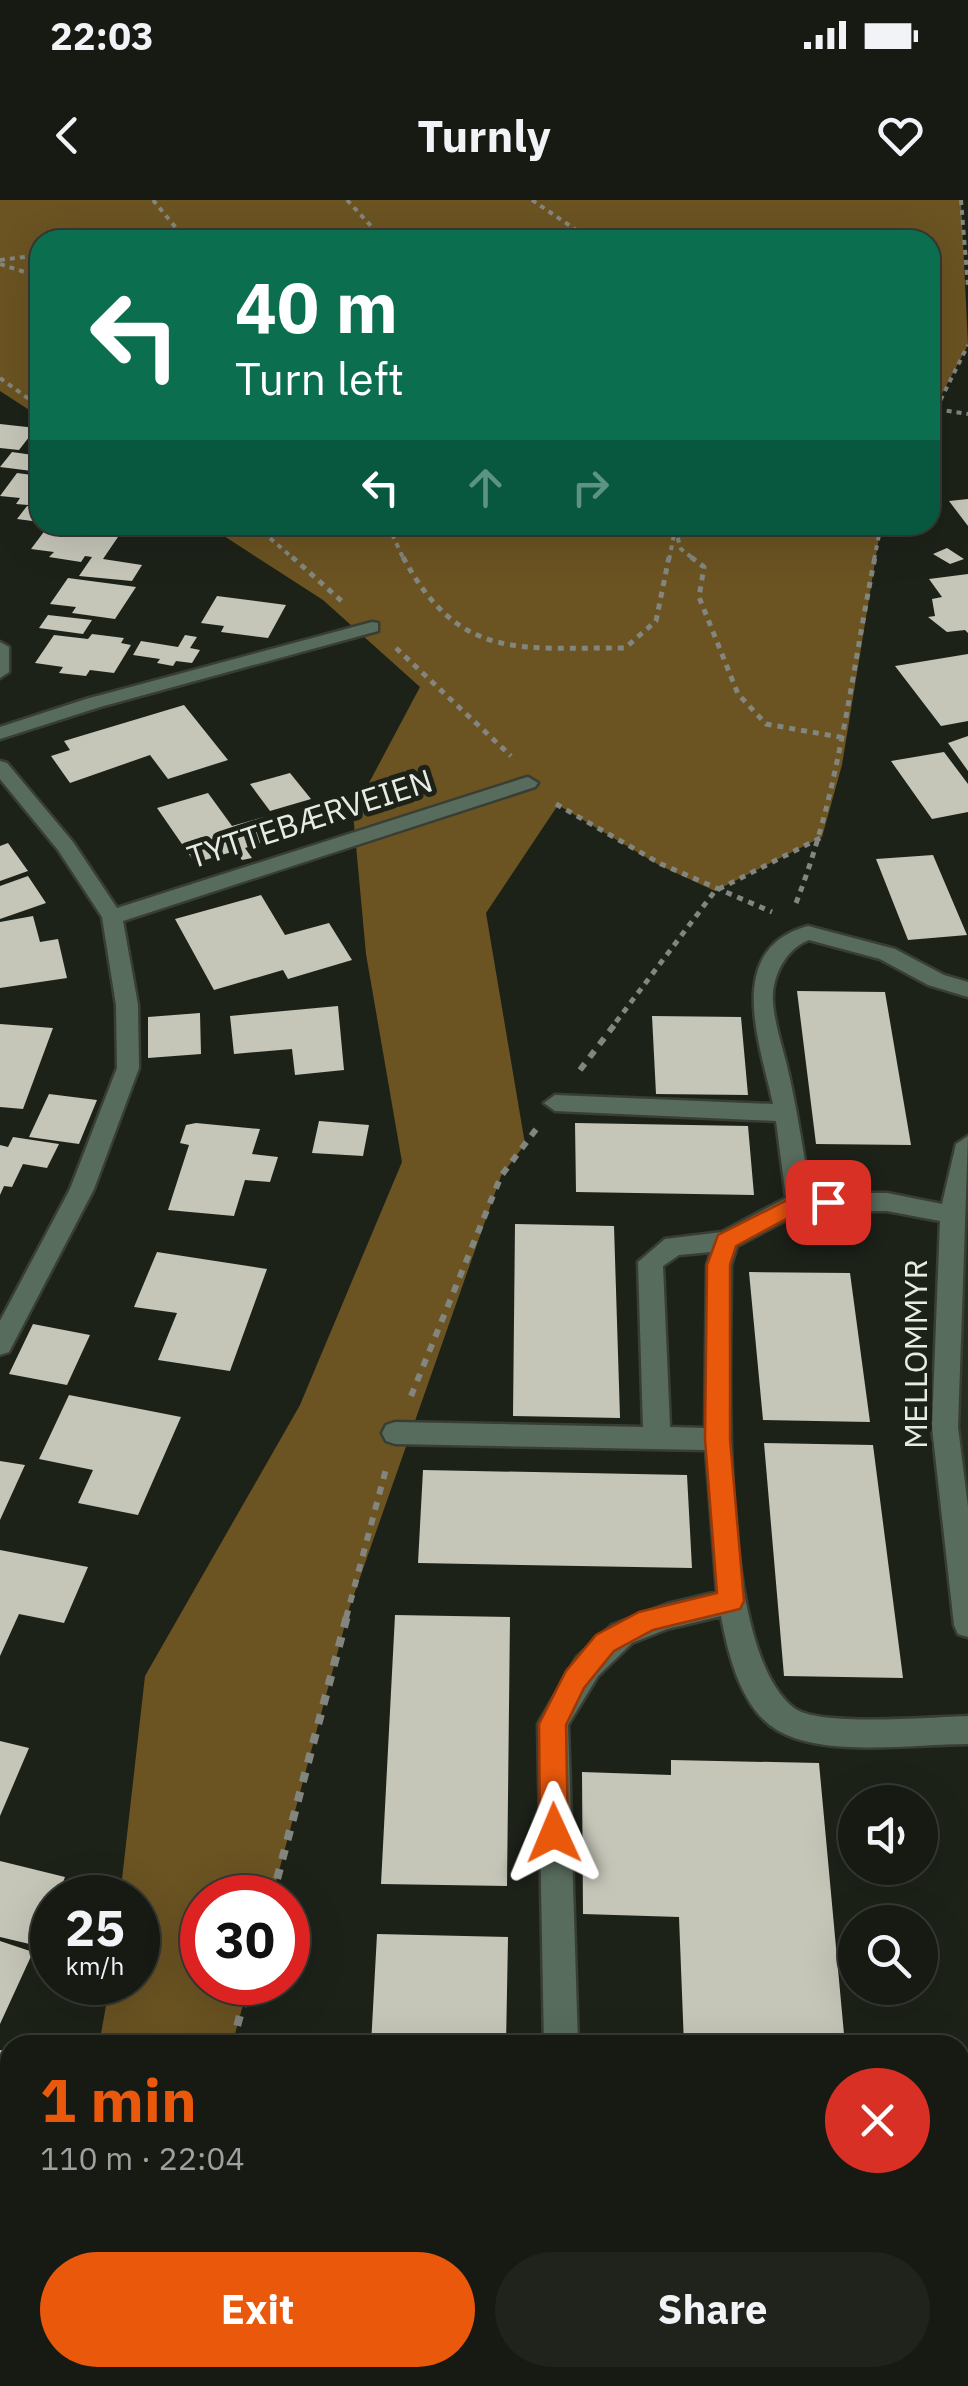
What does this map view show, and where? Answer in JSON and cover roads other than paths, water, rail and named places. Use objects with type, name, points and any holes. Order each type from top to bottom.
[{"type":"street","points":[[0,733],[93,703],[372,628]]},
{"type":"street","points":[[0,647],[0,672]]},
{"type":"street","points":[[0,767],[66,846],[112,917],[126,1005],[128,1068],[82,1189],[0,1345]]},
{"type":"street","name":"TYTTEBÆRVEIEN","points":[[112,917],[528,783]]},
{"type":"street","points":[[799,1202],[786,1113],[762,1002],[765,977],[776,956],[792,939],[808,933],[887,954],[936,980],[968,990]]},
{"type":"street","points":[[555,1103],[786,1113]]},
{"type":"street","name":"MELLOMMYR","points":[[967,1151],[952,1215],[945,1427],[961,1480],[968,1626]]},
{"type":"street","points":[[657,1438],[650,1262],[674,1246],[726,1241],[799,1202],[886,1202],[952,1215]]},
{"type":"street","points":[[726,1241],[718,1265],[718,1439],[731,1601],[742,1657],[760,1697],[785,1720],[821,1730],[968,1730]]},
{"type":"street","points":[[395,1433],[718,1439]]},
{"type":"street","points":[[561,2035],[552,1724],[575,1680],[605,1643],[648,1620],[731,1601]]}]
